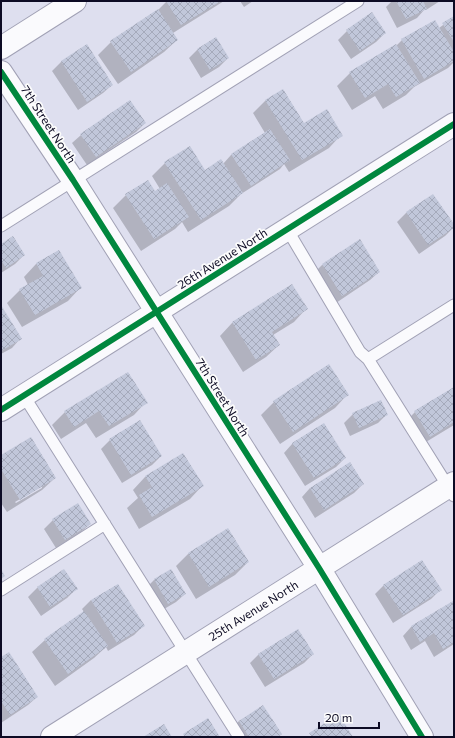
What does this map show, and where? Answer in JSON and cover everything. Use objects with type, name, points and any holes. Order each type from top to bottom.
[{"type":"street","points":[[1,48],[75,1]]},
{"type":"street","name":"7th Street North","points":[[1,72],[73,180],[319,568],[422,737]]},
{"type":"street","name":"26th Avenue North","points":[[1,410],[454,124]]},
{"type":"street","name":"25th Avenue North","points":[[52,737],[319,568],[452,488]]},
{"type":"lane","points":[[1,226],[358,1]]},
{"type":"lane","points":[[287,229],[360,352],[368,359],[452,488]]},
{"type":"lane","points":[[368,359],[454,305]]},
{"type":"lane","points":[[24,396],[239,737]]},
{"type":"lane","points":[[1,590],[105,524]]},
{"type":"building","points":[[166,1],[221,1],[181,25]]},
{"type":"building","points":[[396,1],[423,1],[427,9],[406,19]]},
{"type":"building","points":[[158,9],[178,40],[131,72],[110,41]]},
{"type":"building","points":[[372,12],[386,33],[360,51],[346,30]]},
{"type":"building","points":[[454,16],[454,42],[442,23]]},
{"type":"building","points":[[435,20],[454,52],[454,61],[424,79],[401,39]]},
{"type":"building","points":[[216,37],[229,58],[210,70],[197,49]]},
{"type":"building","points":[[87,44],[113,85],[87,102],[61,61]]},
{"type":"building","points":[[396,44],[420,83],[396,97],[388,84],[365,98],[349,72]]},
{"type":"building","points":[[283,89],[304,123],[327,109],[343,136],[302,160],[265,100]]},
{"type":"building","points":[[130,100],[146,123],[96,157],[80,134]]},
{"type":"building","points":[[270,129],[290,160],[251,186],[231,154]]},
{"type":"building","points":[[190,146],[205,170],[221,159],[243,193],[201,220],[164,162]]},
{"type":"building","points":[[148,180],[155,191],[167,183],[189,217],[154,239],[125,194]]},
{"type":"building","points":[[433,194],[454,224],[454,228],[428,245],[406,212]]},
{"type":"building","points":[[13,236],[25,255],[6,268],[1,260],[1,244]]},
{"type":"building","points":[[360,239],[380,272],[342,296],[322,264]]},
{"type":"building","points":[[59,250],[82,288],[35,315],[19,289],[43,276],[36,263]]},
{"type":"building","points":[[292,284],[308,309],[272,332],[280,345],[256,360],[232,322]]},
{"type":"building","points":[[1,305],[22,339],[1,351]]},
{"type":"building","points":[[329,364],[349,395],[293,432],[273,401]]},
{"type":"building","points":[[128,372],[148,403],[109,426],[99,411],[74,427],[64,411]]},
{"type":"building","points":[[454,387],[454,422],[430,437],[414,411]]},
{"type":"building","points":[[381,400],[388,415],[359,428],[352,413]]},
{"type":"building","points":[[140,420],[162,456],[131,475],[109,439]]},
{"type":"building","points":[[324,423],[346,458],[314,478],[292,443]]},
{"type":"building","points":[[31,437],[56,478],[20,500],[1,469],[1,455]]},
{"type":"building","points":[[183,453],[204,486],[152,517],[139,495],[152,487],[145,476]]},
{"type":"building","points":[[350,462],[364,484],[324,510],[310,488]]},
{"type":"building","points":[[78,503],[91,524],[65,540],[52,519]]},
{"type":"building","points":[[228,528],[249,562],[209,587],[188,553]]},
{"type":"building","points":[[422,560],[442,590],[403,615],[383,585]]},
{"type":"building","points":[[1,569],[5,576],[1,579]]},
{"type":"building","points":[[64,569],[78,589],[50,607],[37,587]]},
{"type":"building","points":[[171,569],[186,594],[168,604],[154,579]]},
{"type":"building","points":[[118,584],[145,626],[117,643],[91,600]]},
{"type":"building","points":[[453,601],[454,642],[443,649],[434,633],[420,642],[411,626]]},
{"type":"building","points":[[84,611],[108,646],[68,674],[44,639]]},
{"type":"building","points":[[298,629],[314,654],[274,679],[258,654]]},
{"type":"building","points":[[9,652],[38,697],[10,715],[1,701],[1,657]]},
{"type":"building","points":[[263,705],[282,734],[278,737],[249,737],[239,721]]},
{"type":"building","points":[[339,714],[353,737],[312,737],[309,733]]},
{"type":"building","points":[[208,718],[220,737],[185,737],[183,734]]},
{"type":"building","points":[[164,724],[172,737],[143,737]]},
{"type":"cycle path","points":[[1,72],[73,180],[319,568],[422,737]]},
{"type":"cycle path","points":[[1,410],[454,124]]}]
